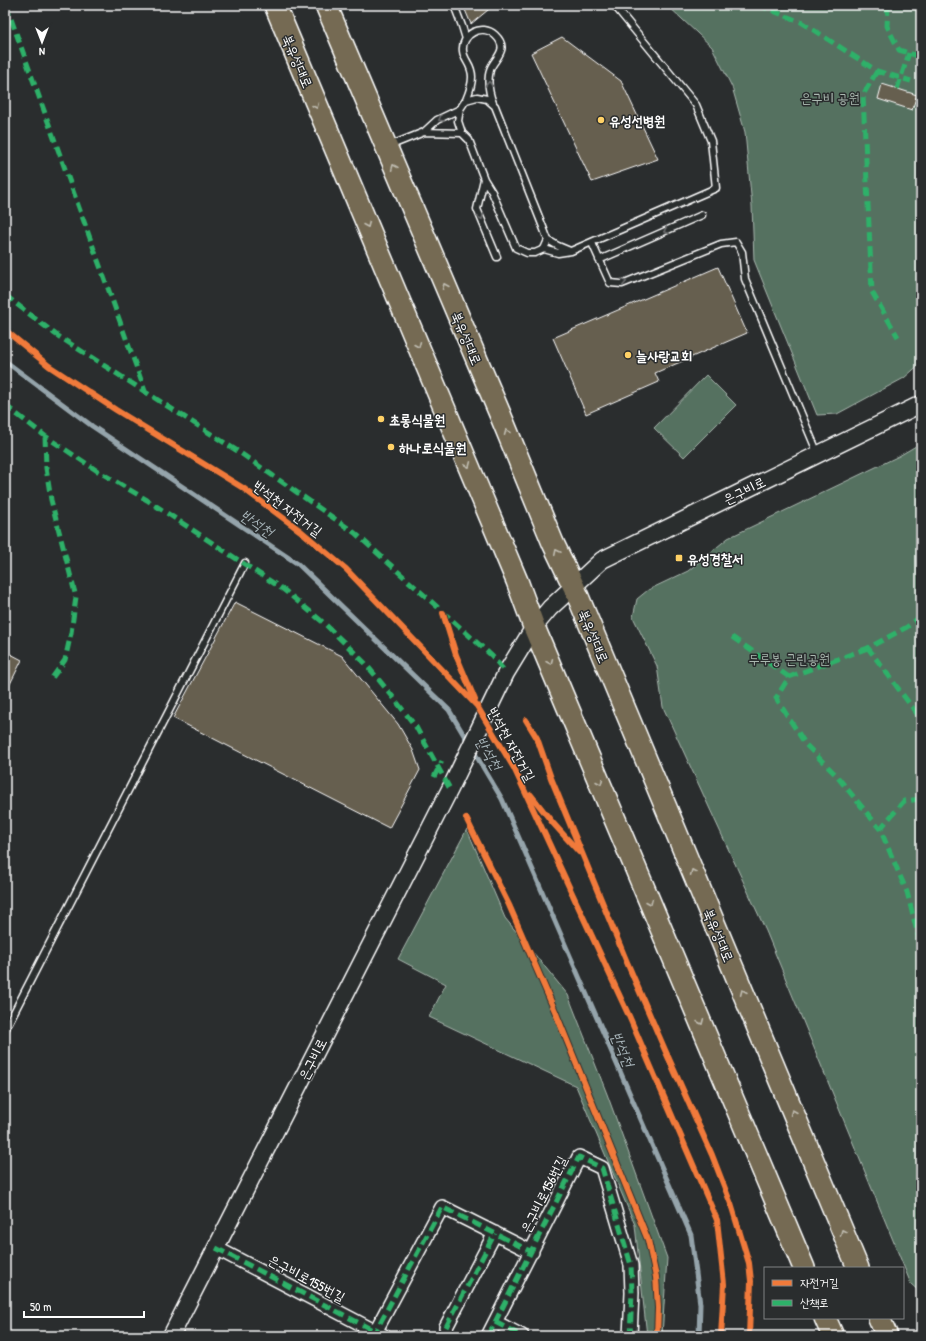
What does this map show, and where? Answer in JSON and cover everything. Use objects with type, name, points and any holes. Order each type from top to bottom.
[{"type":"main road","name":"북유성대로","points":[[275,5],[517,581],[534,627],[804,1267]]},
{"type":"main road","name":"북유성대로","points":[[326,5],[553,543],[574,587],[858,1267]]},
{"type":"main road","points":[[825,1319],[833,1336]]},
{"type":"main road","points":[[879,1319],[887,1336]]},
{"type":"street","name":"은구비로","points":[[171,1336],[453,782],[499,688],[514,659],[534,627],[550,608],[602,560],[921,404]]},
{"type":"street","name":"은구비로156번길","points":[[488,1336],[579,1157],[602,1168],[631,1265],[632,1293],[630,1336]]},
{"type":"street","points":[[377,1334],[442,1207],[532,1252]]},
{"type":"street","points":[[446,1327],[495,1233]]},
{"type":"street","name":"은구비로155번길","points":[[216,1248],[377,1334]]},
{"type":"street","points":[[495,1322],[522,1336]]},
{"type":"lane","points":[[454,5],[466,39],[463,50],[464,56],[471,67],[472,76],[471,85],[466,100],[460,109],[458,121],[462,133],[469,140],[484,179],[492,192],[516,248],[527,253],[535,253],[544,249],[558,253],[572,251],[716,188],[711,141],[696,105],[614,5]]},
{"type":"lane","points":[[462,26],[475,31],[488,31],[498,38],[501,50],[499,56],[490,68],[490,95],[548,240],[558,246],[572,251]]},
{"type":"lane","points":[[466,39],[475,31]]},
{"type":"lane","points":[[466,100],[477,97],[487,99],[495,106]]},
{"type":"lane","points":[[386,147],[424,132],[437,120],[460,109]]},
{"type":"lane","points":[[424,132],[462,133]]},
{"type":"lane","points":[[484,179],[477,209],[497,257]]},
{"type":"lane","points":[[600,260],[702,215]]},
{"type":"lane","points":[[544,249],[548,240]]},
{"type":"lane","points":[[592,243],[610,283],[622,284],[721,244],[736,242],[742,252],[745,279],[818,454]]},
{"type":"lane","points":[[5,1030],[245,564]]},
{"type":"green space","name":"은구비 공원","points":[[667,5],[921,5],[921,311],[917,313],[921,329],[921,363],[904,378],[837,414],[817,415],[754,260],[752,206],[745,132],[732,87],[712,47]]},
{"type":"green space","points":[[706,375],[736,405],[684,457],[654,428]]},
{"type":"green space","name":"두루봉 근린공원","points":[[921,443],[921,1293],[911,1284],[766,931],[663,707],[657,666],[633,617],[637,599],[648,590],[688,571],[728,538],[899,456]]},
{"type":"green space","points":[[467,829],[505,918],[568,995],[607,1094],[667,1258],[662,1336],[647,1336],[635,1225],[576,1086],[429,1017],[446,984],[398,959]]},
{"type":"building","points":[[463,5],[494,5],[471,24]]},
{"type":"building","name":"유성선병원","points":[[562,37],[621,81],[658,159],[592,182],[531,53]]},
{"type":"building","points":[[882,84],[917,95],[912,110],[878,99]]},
{"type":"building","name":"늘사랑교회","points":[[718,267],[747,333],[655,373],[659,382],[586,414],[553,338]]},
{"type":"building","points":[[235,602],[342,656],[398,724],[413,750],[420,770],[389,828],[173,718]]},
{"type":"building","points":[[5,651],[22,660],[5,694]]},
{"type":"waterway","name":"반석천","points":[[5,361],[92,426],[298,564],[449,710],[502,799],[691,1235],[700,1304],[699,1336]]},
{"type":"marked path","points":[[6,5],[145,391]]},
{"type":"marked path","points":[[758,5],[801,22],[877,71],[911,81]]},
{"type":"marked path","points":[[888,5],[887,26],[899,50],[921,57]]},
{"type":"marked path","points":[[897,89],[909,53]]},
{"type":"marked path","points":[[877,71],[863,95],[872,292],[898,337]]},
{"type":"marked path","points":[[5,295],[55,334],[239,452],[355,533],[492,656],[506,673]]},
{"type":"marked path","points":[[5,405],[45,436],[96,470],[147,500],[284,590],[324,623],[365,663],[416,727],[450,789]]},
{"type":"marked path","points":[[45,436],[46,468],[51,500],[76,597],[71,633],[65,660],[52,678]]},
{"type":"marked path","points":[[921,616],[907,627],[868,648],[921,719]]},
{"type":"marked path","points":[[732,637],[789,677]]},
{"type":"marked path","points":[[868,648],[789,677],[776,698],[806,745],[835,774],[880,829]]},
{"type":"marked path","points":[[434,777],[442,761]]},
{"type":"marked path","points":[[921,799],[904,801],[880,829],[907,892],[921,947]]},
{"type":"marked path","points":[[488,1336],[579,1157],[602,1168],[631,1265],[632,1293],[630,1336]]},
{"type":"marked path","points":[[373,1336],[442,1207],[532,1252]]},
{"type":"marked path","points":[[446,1327],[495,1233]]},
{"type":"marked path","points":[[216,1248],[384,1336]]},
{"type":"marked path","points":[[495,1322],[522,1336]]},
{"type":"cycle path","name":"반석천 자전거길","points":[[5,330],[49,366],[116,410],[243,488],[302,532],[346,569],[477,706],[514,768],[629,1016],[717,1220],[724,1284],[721,1336]]},
{"type":"cycle path","points":[[443,613],[456,655],[475,700]]},
{"type":"cycle path","points":[[526,720],[537,738],[551,778],[626,960],[712,1155],[731,1204],[749,1263],[751,1281],[749,1336]]},
{"type":"cycle path","points":[[531,795],[552,822],[579,852]]},
{"type":"cycle path","points":[[466,818],[509,905],[555,1011],[648,1240],[656,1277],[658,1308],[657,1336]]},
{"type":"place","name":"유성선병원","points":[[601,120]]},
{"type":"place","name":"늘사랑교회","points":[[628,355]]},
{"type":"place","name":"초롱식물원","points":[[381,419]]},
{"type":"place","name":"하나로식물원","points":[[391,447]]},
{"type":"place","name":"유성경찰서","points":[[679,558]]}]
